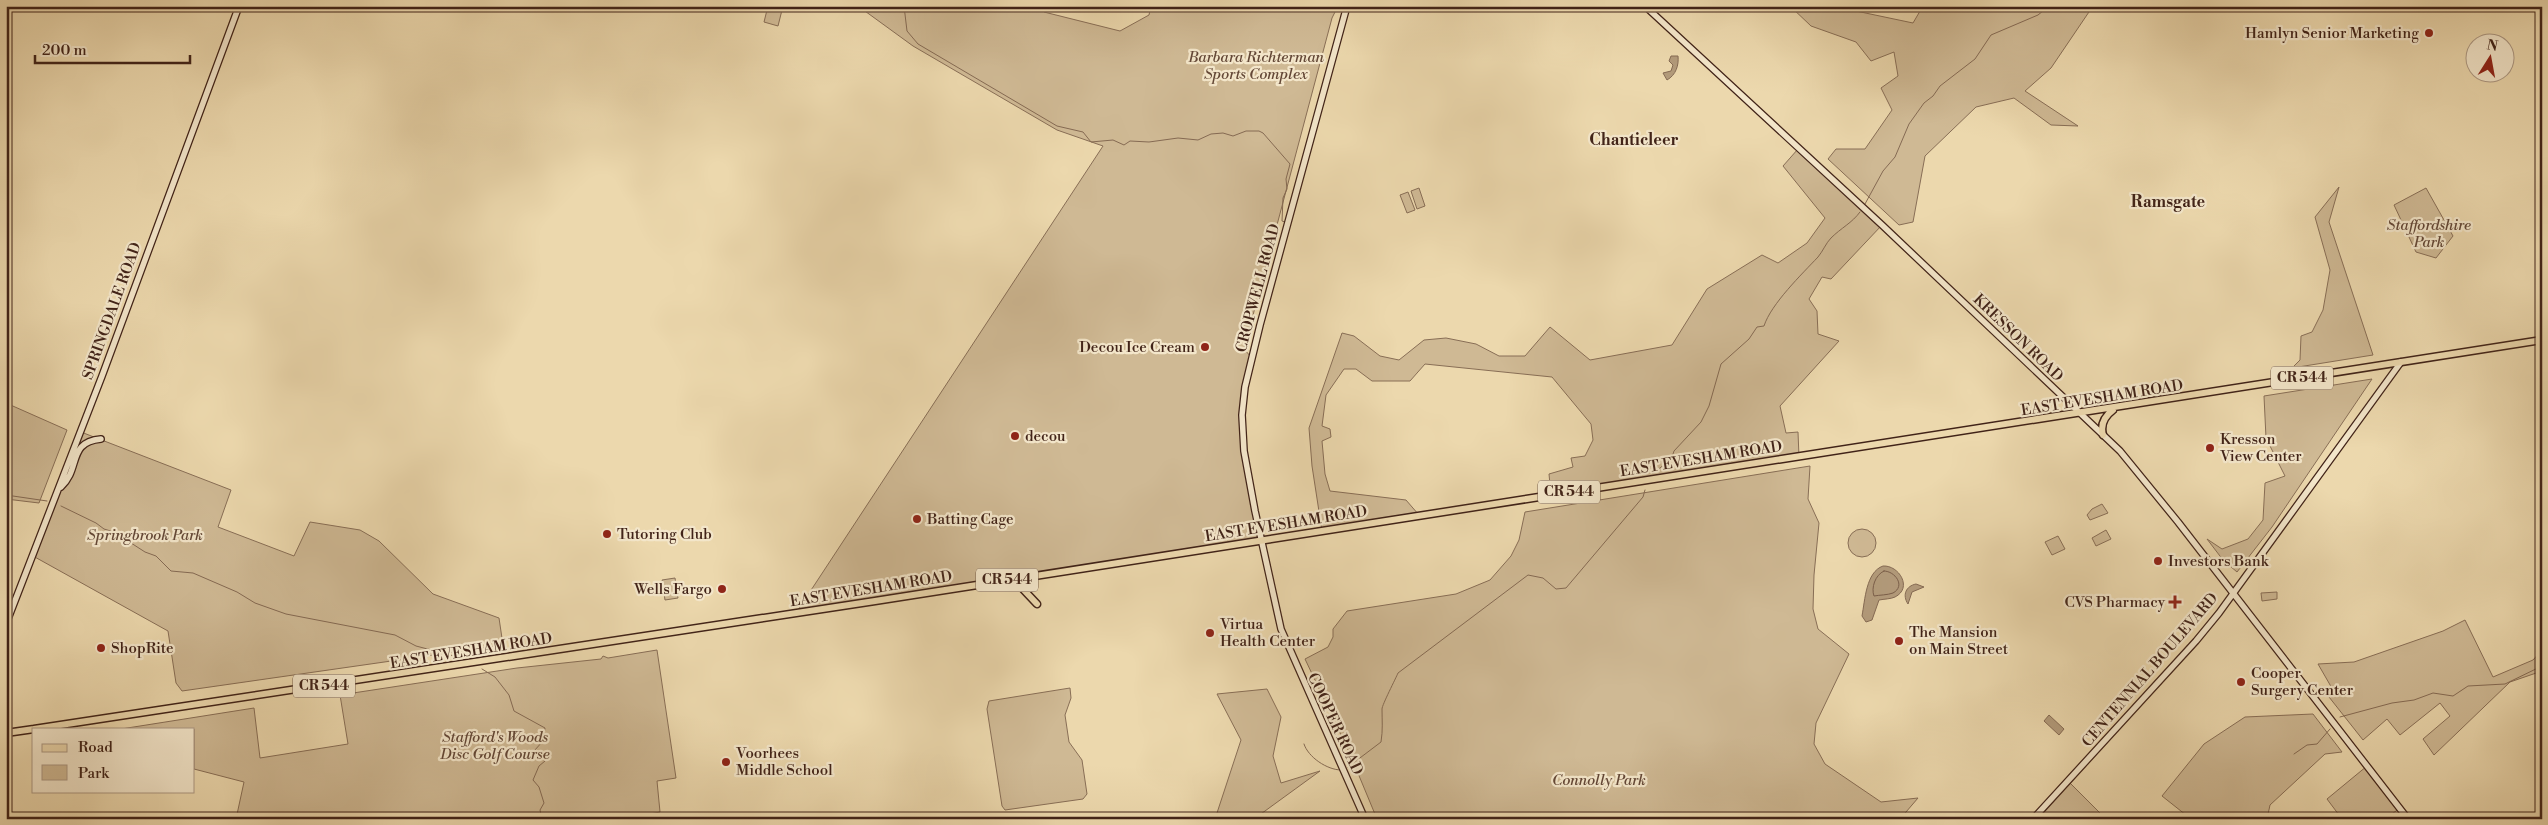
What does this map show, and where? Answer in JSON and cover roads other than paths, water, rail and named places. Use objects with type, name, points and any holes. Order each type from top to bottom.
[{"type":"main road","name":"EAST EVESHAM ROAD","points":[[41,728],[2114,409],[2542,340]]},
{"type":"main road","points":[[2103,435],[2102,429],[2105,418],[2114,409]]},
{"type":"main road","points":[[977,585],[995,588],[1020,587],[1037,604]]},
{"type":"main road","name":"EAST EVESHAM ROAD","points":[[6,733],[32,729]]},
{"type":"street","name":"SPRINGDALE ROAD","points":[[6,624],[59,488],[239,6]]},
{"type":"street","name":"CROPWELL ROAD","points":[[1270,580],[1242,431],[1245,387],[1347,6]]},
{"type":"street","name":"KRESSON ROAD","points":[[1645,6],[1882,224],[2135,467],[2408,819]]},
{"type":"street","name":"CENTENNIAL BOULEVARD","points":[[2033,819],[2196,641],[2402,362]]},
{"type":"street","points":[[59,488],[67,482],[81,446],[85,442],[101,439]]},
{"type":"street","name":"COOPER ROAD","points":[[1270,580],[1281,629],[1296,667],[1365,819]]},
{"type":"water","points":[[1671,56],[1678,56],[1678,63],[1675,73],[1667,80],[1663,73],[1671,71],[1673,65],[1669,61]]},
{"type":"water","points":[[1883,566],[1894,569],[1899,573],[1902,578],[1903,588],[1895,597],[1879,600],[1872,620],[1866,622],[1862,616],[1867,587],[1873,574]]},
{"type":"water","points":[[1916,584],[1924,587],[1912,592],[1908,604],[1905,597],[1906,591]]},
{"type":"water","points":[[2049,715],[2064,729],[2059,735],[2044,721]]},
{"type":"waterway","points":[[904,6],[907,31],[918,44],[1057,126],[1083,132],[1091,142],[1113,140],[1124,145],[1130,141],[1149,142],[1178,138],[1198,140],[1211,134],[1223,133],[1233,136],[1246,131],[1259,131],[1263,133],[1290,164],[1286,179],[1287,189],[1283,198],[1282,221],[1285,222]]},
{"type":"waterway","points":[[1865,204],[1883,171],[1895,157],[1909,124],[1924,103],[1933,96],[1940,86],[1975,59],[1991,35],[2038,15],[2049,6]]},
{"type":"waterway","points":[[1653,473],[1671,460],[1674,451],[1701,422],[1709,406],[1721,364],[1749,339],[1757,327],[1764,326],[1773,308],[1818,257],[1829,240],[1860,212]]},
{"type":"waterway","points":[[1348,767],[1381,742],[1382,709],[1398,673],[1528,575],[1543,578],[1556,589],[1566,588],[1643,497],[1645,490]]},
{"type":"waterway","points":[[6,495],[47,501]]},
{"type":"waterway","points":[[61,506],[96,523],[104,529],[114,532],[145,552],[156,556],[171,571],[193,573],[237,592],[255,603],[286,614],[395,635],[416,646],[458,657]]},
{"type":"waterway","points":[[2340,717],[2392,703],[2414,700],[2433,693],[2453,696],[2468,686],[2505,684],[2542,666]]},
{"type":"waterway","points":[[482,669],[495,677],[509,695],[514,711],[545,728],[543,741],[534,751],[535,755],[545,761],[539,766],[533,780],[539,787],[544,803],[540,810],[542,819]]},
{"type":"waterway","points":[[2294,754],[2307,745],[2317,744],[2330,729]]},
{"type":"waterway","points":[[1304,744],[1310,754],[1319,762],[1330,768],[1341,770]]},
{"type":"place","name":"Hamlyn Senior Marketing","points":[[2429,33]]},
{"type":"place","name":"Decou Ice Cream","points":[[1205,347]]},
{"type":"place","name":"decou","points":[[1015,436]]},
{"type":"place","name":"Kresson View Center","points":[[2210,448]]},
{"type":"place","name":"Batting Cage","points":[[917,519]]},
{"type":"place","name":"Tutoring Club","points":[[607,534]]},
{"type":"place","name":"Investors Bank","points":[[2158,561]]},
{"type":"place","name":"Wells Fargo","points":[[722,589]]},
{"type":"place","name":"CVS Pharmacy","points":[[2175,602]]},
{"type":"place","name":"Virtua Health Center","points":[[1210,633]]},
{"type":"place","name":"The Mansion on Main Street","points":[[1899,641]]},
{"type":"place","name":"ShopRite","points":[[101,648]]},
{"type":"place","name":"Cooper Surgery Center","points":[[2241,682]]},
{"type":"place","name":"Voorhees Middle School","points":[[726,762]]},
{"type":"district","name":"Chanticleer","points":[[1634,140]]},
{"type":"district","name":"Ramsgate","points":[[2168,202]]},
{"type":"park label","name":"Barbara Richterman Sports Complex","points":[[1256,66]]},
{"type":"park label","name":"Staffordshire Park","points":[[2429,234]]},
{"type":"park label","name":"Springbrook Park","points":[[145,535]]},
{"type":"park label","name":"Stafford's Woods Disc Golf Course","points":[[495,746]]},
{"type":"park label","name":"Connolly Park","points":[[1599,780]]}]
